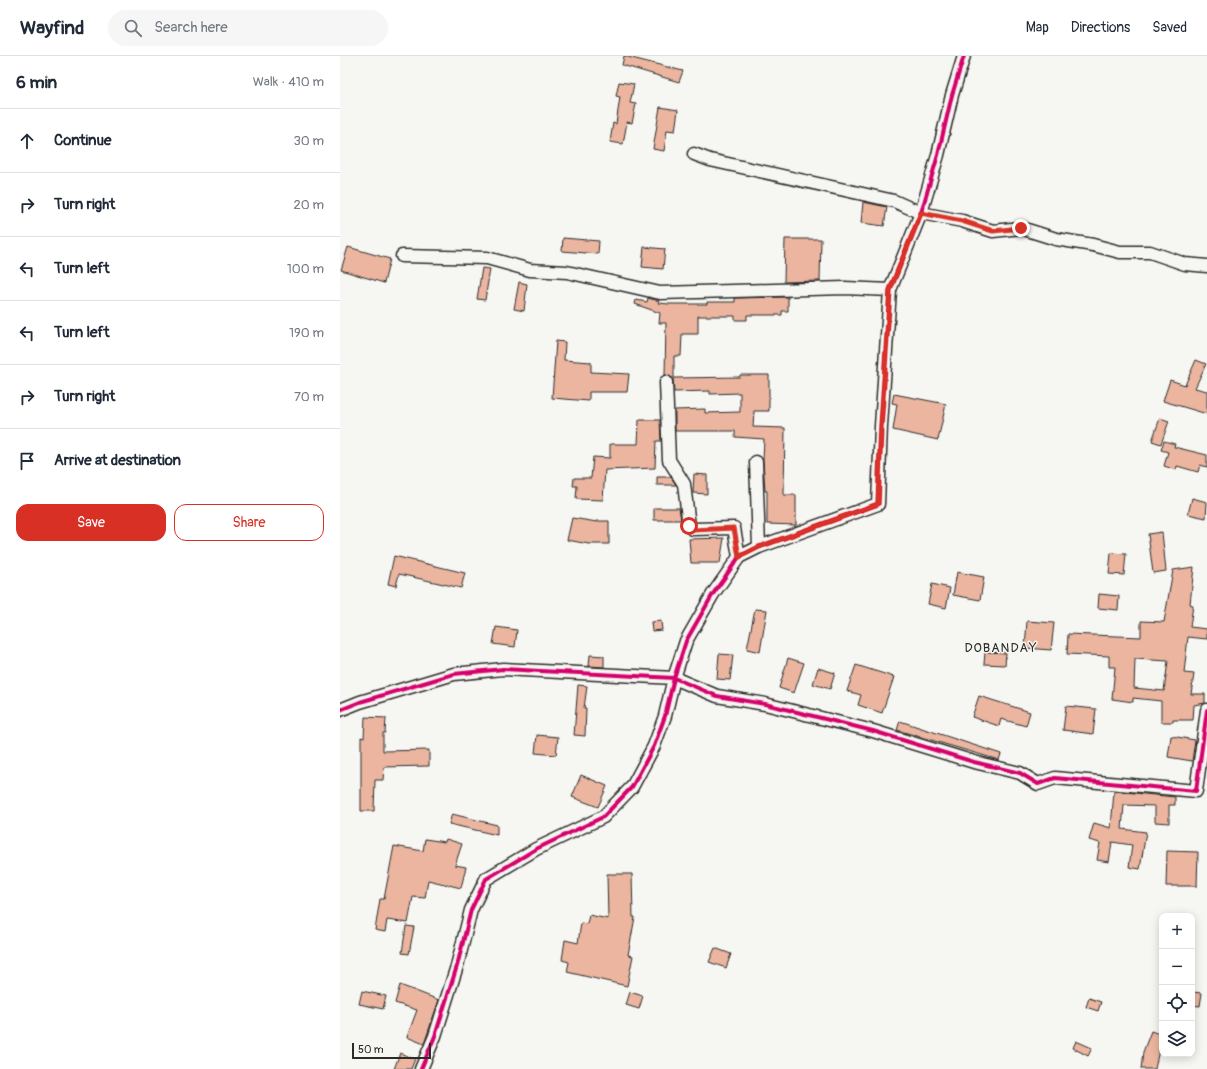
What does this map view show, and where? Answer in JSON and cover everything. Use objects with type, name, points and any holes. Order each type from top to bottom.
[{"type":"street","points":[[421,1069],[439,1022],[471,910],[486,879],[536,849],[603,817],[632,788],[657,738],[665,716],[674,678],[686,641],[713,594],[739,557],[759,547],[878,504],[881,426],[890,290],[921,213],[938,155],[952,95],[964,56]]},
{"type":"street","points":[[694,154],[710,160],[894,201],[921,213],[962,221],[993,231],[1021,228],[1056,239],[1093,245],[1120,252],[1150,252],[1185,264],[1207,266]]},
{"type":"street","points":[[402,256],[487,258],[530,270],[567,272],[660,294],[845,288],[890,290]]},
{"type":"street","points":[[666,382],[669,460],[684,484],[689,526],[693,530],[734,528],[739,557]]},
{"type":"street","points":[[756,462],[759,547]]},
{"type":"street","points":[[340,710],[360,702],[454,674],[503,669],[674,678],[718,696],[764,704],[873,731],[974,762],[1020,773],[1038,784],[1055,778],[1196,791],[1207,710]]},
{"type":"building","points":[[624,56],[683,71],[679,82],[622,65]]},
{"type":"building","points":[[619,82],[634,84],[630,103],[636,104],[632,123],[627,122],[623,144],[610,142],[613,123],[616,124],[620,97],[616,96]]},
{"type":"building","points":[[660,107],[678,110],[675,131],[667,130],[664,151],[653,149]]},
{"type":"building","points":[[863,202],[887,207],[884,226],[861,223]]},
{"type":"building","points":[[563,238],[599,241],[598,254],[562,251]]},
{"type":"building","points":[[785,239],[821,239],[820,281],[784,282]]},
{"type":"building","points":[[348,247],[390,259],[384,283],[341,270]]},
{"type":"building","points":[[644,247],[665,249],[663,269],[642,267]]},
{"type":"building","points":[[482,268],[490,269],[485,300],[477,299]]},
{"type":"building","points":[[519,282],[527,284],[524,311],[514,309]]},
{"type":"building","points":[[788,297],[788,311],[782,311],[782,315],[747,315],[747,320],[735,320],[735,316],[698,316],[698,334],[682,334],[681,356],[674,356],[674,378],[769,375],[769,411],[754,411],[753,427],[785,428],[784,495],[796,495],[796,525],[767,524],[767,491],[765,491],[763,460],[764,439],[735,437],[735,431],[675,431],[675,410],[705,409],[705,413],[740,412],[740,393],[710,394],[710,391],[674,392],[673,378],[665,375],[666,323],[659,323],[660,313],[635,304],[636,300],[647,302],[648,298],[659,301],[658,303],[707,304],[707,302],[735,302],[735,298]]},
{"type":"building","points":[[556,341],[565,342],[564,360],[591,362],[591,372],[629,374],[627,392],[589,392],[589,401],[552,398]]},
{"type":"building","points":[[1196,360],[1206,364],[1195,388],[1207,391],[1207,414],[1163,401],[1170,380],[1185,385]]},
{"type":"building","points":[[894,394],[946,404],[938,440],[893,430],[897,404],[892,403]]},
{"type":"building","points":[[1160,418],[1169,421],[1161,444],[1152,441]]},
{"type":"building","points":[[639,420],[660,420],[661,441],[656,441],[655,468],[605,470],[603,500],[576,499],[577,486],[573,486],[574,478],[591,478],[593,457],[610,458],[610,444],[638,444]]},
{"type":"building","points":[[1164,441],[1175,444],[1174,447],[1207,455],[1207,467],[1200,465],[1198,472],[1177,466],[1176,470],[1164,466],[1168,452],[1161,450]]},
{"type":"building","points":[[694,474],[707,475],[707,494],[693,493]]},
{"type":"building","points":[[657,477],[671,477],[676,485],[657,485]]},
{"type":"building","points":[[1192,498],[1207,502],[1206,518],[1188,514]]},
{"type":"building","points":[[654,508],[679,508],[681,520],[654,520]]},
{"type":"building","points":[[572,518],[597,522],[609,521],[609,544],[589,544],[567,540]]},
{"type":"building","points":[[1162,532],[1166,571],[1153,573],[1148,534]]},
{"type":"building","points":[[724,538],[720,563],[691,563],[689,539]]},
{"type":"building","points":[[1111,553],[1126,554],[1124,575],[1109,574]]},
{"type":"building","points":[[394,556],[465,573],[461,588],[399,574],[396,586],[388,584]]},
{"type":"building","points":[[1194,567],[1190,604],[1193,605],[1190,627],[1207,629],[1207,639],[1188,637],[1184,673],[1194,674],[1191,694],[1205,694],[1205,703],[1194,705],[1193,720],[1173,720],[1173,722],[1161,722],[1161,701],[1133,698],[1133,702],[1112,699],[1115,667],[1109,667],[1109,656],[1067,654],[1068,634],[1141,637],[1141,621],[1164,622],[1173,570]],"holes":[[[1135,659],[1168,661],[1164,691],[1134,688]]]},
{"type":"building","points":[[957,572],[984,577],[980,600],[953,595]]},
{"type":"building","points":[[932,584],[950,588],[946,608],[928,604]]},
{"type":"building","points":[[1099,594],[1119,596],[1118,610],[1098,608]]},
{"type":"building","points":[[755,609],[767,610],[760,652],[747,649]]},
{"type":"building","points":[[661,621],[662,630],[652,631],[651,622]]},
{"type":"building","points":[[1027,621],[1054,623],[1051,650],[1025,648]]},
{"type":"building","points":[[496,627],[517,630],[515,647],[493,644]]},
{"type":"building","points":[[985,652],[1006,653],[1005,665],[984,664]]},
{"type":"building","points":[[719,654],[733,655],[730,680],[717,679]]},
{"type":"building","points":[[590,655],[604,656],[604,667],[589,666]]},
{"type":"building","points":[[788,658],[804,663],[794,693],[779,688]]},
{"type":"building","points":[[856,665],[894,677],[882,713],[858,705],[861,695],[847,691]]},
{"type":"building","points":[[818,668],[835,673],[830,689],[813,684]]},
{"type":"building","points":[[578,685],[587,686],[584,708],[586,708],[585,736],[574,735]]},
{"type":"building","points":[[979,696],[1030,712],[1026,726],[1001,719],[999,726],[972,717]]},
{"type":"building","points":[[1066,706],[1096,709],[1093,734],[1063,730]]},
{"type":"building","points":[[365,717],[386,718],[385,733],[383,733],[383,751],[429,750],[429,766],[384,767],[383,780],[375,780],[374,811],[361,811],[361,737],[364,738]]},
{"type":"building","points":[[900,721],[1001,754],[999,760],[897,730]]},
{"type":"building","points":[[537,735],[558,737],[556,755],[535,753]]},
{"type":"building","points":[[1171,736],[1195,740],[1192,761],[1168,757]]},
{"type":"building","points":[[581,775],[607,786],[598,807],[572,797]]},
{"type":"building","points":[[1114,791],[1175,797],[1175,805],[1169,805],[1169,823],[1155,822],[1155,806],[1124,805],[1122,829],[1146,832],[1140,869],[1129,867],[1132,845],[1112,842],[1109,862],[1097,860],[1100,843],[1089,840],[1094,823],[1111,828]]},
{"type":"building","points":[[452,814],[497,825],[497,835],[449,824]]},
{"type":"building","points":[[425,839],[445,842],[446,839],[462,844],[455,865],[466,867],[461,888],[428,880],[425,898],[413,897],[408,923],[387,920],[385,932],[375,930],[380,899],[384,899],[394,846],[423,851]]},
{"type":"building","points":[[1167,851],[1198,852],[1197,886],[1166,886]]},
{"type":"building","points":[[607,874],[632,874],[633,917],[635,917],[628,955],[633,956],[627,986],[567,972],[569,962],[562,960],[565,940],[578,943],[581,923],[587,924],[589,915],[608,919]]},
{"type":"building","points":[[406,926],[414,927],[409,954],[402,953]]},
{"type":"building","points":[[715,948],[731,954],[726,968],[709,962]]},
{"type":"building","points":[[400,985],[439,1000],[424,1044],[407,1037],[417,1010],[395,1003]]},
{"type":"building","points":[[362,991],[386,996],[383,1009],[359,1004]]},
{"type":"building","points":[[630,992],[643,996],[639,1009],[626,1005]]},
{"type":"building","points":[[1195,992],[1202,993],[1200,1006],[1195,1005]]},
{"type":"building","points":[[1089,998],[1101,1002],[1098,1011],[1086,1007]]},
{"type":"building","points":[[1151,1031],[1159,1034],[1159,1050],[1155,1069],[1141,1069],[1143,1052]]},
{"type":"building","points":[[1076,1041],[1092,1048],[1088,1056],[1073,1048]]},
{"type":"building","points":[[400,1053],[415,1059],[411,1069],[394,1069]]},
{"type":"cycle path","points":[[421,1069],[435,1036],[457,966],[471,910],[486,879],[536,849],[603,817],[632,787],[654,746],[665,716],[674,678],[686,641],[713,594],[739,557],[759,547],[878,504],[881,426],[890,290],[921,213],[938,155],[952,95],[964,56]]},
{"type":"cycle path","points":[[340,710],[360,702],[454,674],[503,669],[674,678],[717,696],[765,704],[873,731],[974,762],[1020,773],[1038,784],[1055,778],[1196,791],[1207,710]]},
{"type":"district","name":"DOBANDAY","points":[[1001,647]]},
{"type":"route","points":[[689,526],[693,530],[734,528],[739,557],[759,547],[878,504],[881,426],[890,290],[921,213],[962,221],[993,231],[1021,228]]}]
